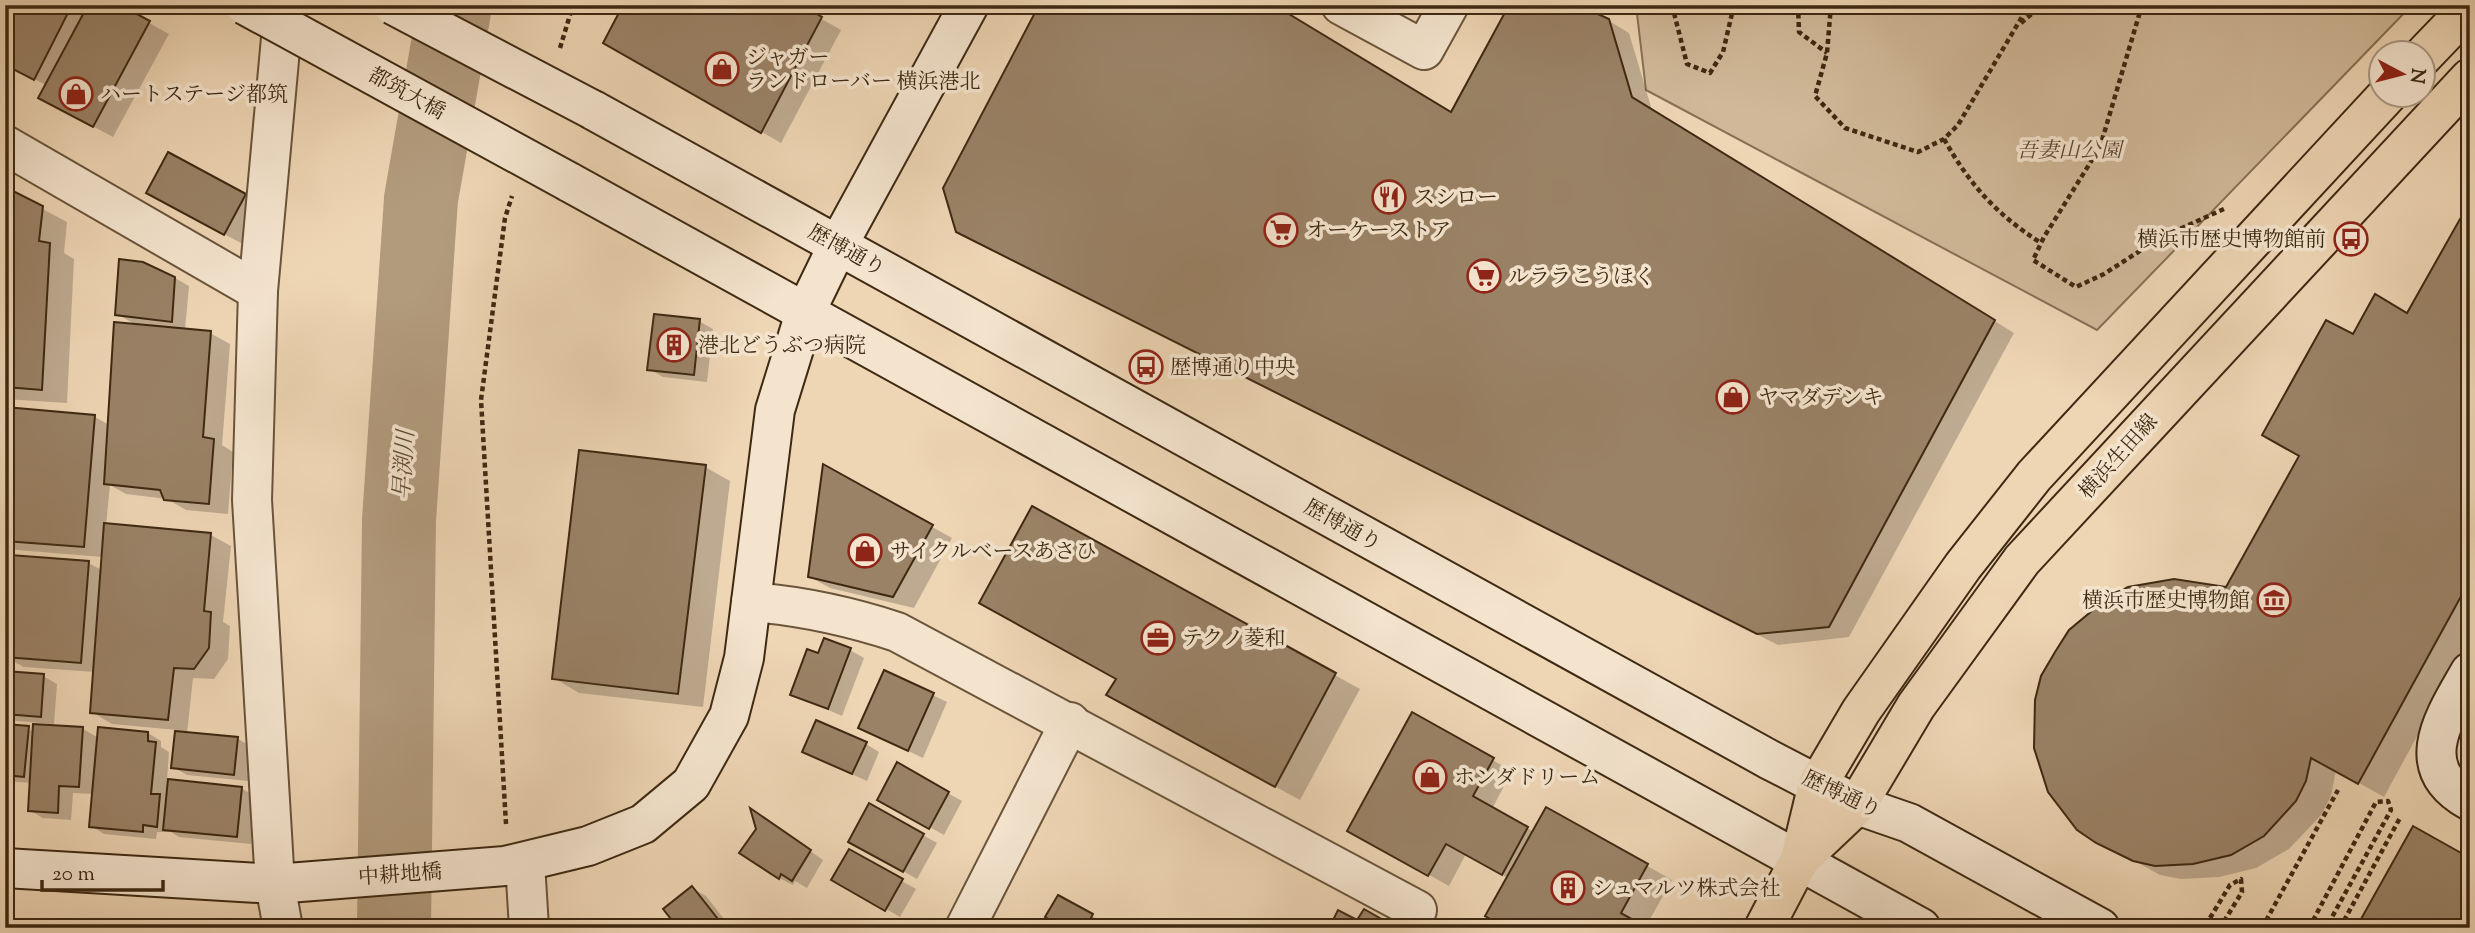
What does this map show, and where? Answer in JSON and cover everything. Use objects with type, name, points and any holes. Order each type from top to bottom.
[{"type":"main road","points":[[2436,43],[2470,8]]},
{"type":"main road","name":"横浜生田線","points":[[1800,859],[1857,804],[1916,706],[2022,560],[2470,78]]},
{"type":"main road","name":"横浜生田線","points":[[1764,928],[1800,859],[1818,784],[1861,711],[1963,566],[2034,475],[2375,108]]},
{"type":"street","name":"都筑大橋","points":[[245,5],[805,313]]},
{"type":"street","points":[[283,928],[275,884],[252,500],[258,291],[284,5]]},
{"type":"street","name":"歴博通り","points":[[393,5],[593,110],[1818,784],[1857,804],[1909,823],[2100,928]]},
{"type":"street","name":"中耕地橋","points":[[5,867],[275,884],[482,868],[516,848],[588,846],[643,824],[691,784],[729,716],[744,659],[775,410],[805,313],[838,245],[969,5]]},
{"type":"street","points":[[1340,5],[1424,50],[1449,5]]},
{"type":"street","points":[[5,145],[258,291]]},
{"type":"street","points":[[805,313],[1921,928]]},
{"type":"street","points":[[751,602],[804,607],[850,617],[897,632],[1070,722],[1417,910],[1408,928]]},
{"type":"street","points":[[2470,672],[2436,737],[2436,755],[2442,776],[2459,795],[2470,801]]},
{"type":"street","points":[[965,928],[1070,722]]},
{"type":"street","points":[[516,848],[529,928]]},
{"type":"path","points":[[556,58],[573,5]]},
{"type":"path","points":[[1672,5],[1687,64],[1710,73],[1723,52],[1734,5]]},
{"type":"path","points":[[1798,5],[1799,32],[1827,53]]},
{"type":"path","points":[[1831,5],[1827,53],[1815,96],[1845,128],[1918,152],[1944,139],[1958,125],[2029,5]]},
{"type":"path","points":[[2018,26],[2042,5]]},
{"type":"path","points":[[2142,5],[2099,147],[2041,243],[2034,260],[2076,287],[2104,274],[2160,238],[2234,204]]},
{"type":"path","points":[[1944,139],[1964,175],[2006,221],[2041,243]]},
{"type":"path","points":[[513,191],[505,218],[481,400],[516,848]]},
{"type":"path","points":[[2262,928],[2338,790]]},
{"type":"path","points":[[2309,928],[2376,802],[2388,801],[2391,810],[2326,928]]},
{"type":"path","points":[[2340,928],[2401,816]]},
{"type":"path","points":[[2210,918],[2230,885],[2241,879],[2242,892],[2220,928]]},
{"type":"green space","name":"吾妻山公園","points":[[1636,5],[2412,5],[2380,38],[2366,38],[2366,52],[2097,330],[1646,90]]},
{"type":"building","points":[[5,5],[72,5],[34,80],[5,65]]},
{"type":"building","points":[[88,5],[120,5],[150,21],[93,127],[38,98]]},
{"type":"building","name":"ジャガー ランドローバー 横浜港北","points":[[623,5],[801,5],[822,17],[761,133],[603,43]]},
{"type":"building","name":"ルララこうほく","points":[[1039,5],[1274,5],[1451,112],[1509,5],[1578,5],[1609,19],[1632,97],[1995,320],[1829,627],[1757,634],[956,232],[943,188]]},
{"type":"building","points":[[168,152],[246,194],[224,235],[146,193]]},
{"type":"building","points":[[5,187],[43,206],[39,241],[50,243],[42,390],[5,387]]},
{"type":"building","points":[[2460,219],[2470,224],[2470,580],[2358,784],[2311,758],[2306,781],[2296,801],[2264,836],[2231,855],[2193,864],[2155,866],[2133,861],[2096,843],[2077,830],[2048,792],[2034,748],[2035,700],[2041,676],[2069,630],[2105,600],[2128,587],[2174,579],[2226,587],[2299,456],[2262,435],[2326,320],[2353,334],[2375,294],[2407,313]]},
{"type":"building","points":[[119,259],[143,262],[175,277],[172,322],[115,315]]},
{"type":"building","name":"港北どうぶつ病院","points":[[654,314],[700,319],[694,375],[647,370]]},
{"type":"building","points":[[114,322],[211,331],[203,437],[214,439],[209,504],[164,500],[160,490],[104,484]]},
{"type":"building","points":[[5,407],[95,415],[84,547],[5,541]]},
{"type":"building","points":[[579,450],[706,465],[678,694],[552,679]]},
{"type":"building","name":"サイクルベースあさひ","points":[[823,464],[933,525],[893,597],[808,577]]},
{"type":"building","name":"テクノ菱和","points":[[1032,506],[1336,673],[1275,787],[1106,695],[1116,679],[979,603]]},
{"type":"building","points":[[104,523],[211,533],[204,611],[211,612],[209,648],[194,669],[174,668],[168,720],[90,713]]},
{"type":"building","points":[[10,555],[89,561],[81,663],[5,657]]},
{"type":"building","points":[[824,638],[851,648],[828,709],[790,695],[807,649],[818,653]]},
{"type":"building","points":[[884,670],[934,693],[908,751],[858,728]]},
{"type":"building","points":[[5,671],[44,674],[41,717],[5,714]]},
{"type":"building","name":"ホンダドリーム","points":[[1412,712],[1494,758],[1473,796],[1528,827],[1502,875],[1446,844],[1428,876],[1347,831]]},
{"type":"building","points":[[816,720],[867,742],[852,774],[802,752]]},
{"type":"building","points":[[5,724],[29,726],[24,777],[5,775]]},
{"type":"building","points":[[33,724],[83,727],[79,787],[59,786],[58,813],[28,811]]},
{"type":"building","points":[[98,727],[148,732],[148,741],[156,742],[151,794],[160,794],[157,827],[143,825],[143,832],[89,827]]},
{"type":"building","points":[[175,731],[238,737],[234,775],[171,768]]},
{"type":"building","points":[[897,762],[949,792],[929,829],[877,800]]},
{"type":"building","points":[[168,779],[242,787],[237,837],[163,830]]},
{"type":"building","points":[[869,803],[924,834],[903,872],[848,842]]},
{"type":"building","name":"シュマルツ株式会社","points":[[1546,807],[1648,864],[1621,913],[1648,928],[1506,928],[1485,916]]},
{"type":"building","points":[[750,808],[811,850],[792,881],[781,874],[779,879],[739,853],[756,829]]},
{"type":"building","points":[[2413,826],[2470,858],[2470,928],[2356,928]]},
{"type":"building","points":[[849,849],[903,879],[885,911],[831,880]]},
{"type":"building","points":[[692,886],[725,928],[678,928],[663,909]]},
{"type":"building","points":[[1058,895],[1093,914],[1086,928],[1058,928],[1059,925],[1045,917]]},
{"type":"building","points":[[1364,909],[1383,920],[1379,928],[1329,928],[1338,910],[1357,920]]},
{"type":"building","points":[[213,923],[257,927],[213,928]]},
{"type":"waterway","name":"早渕川","points":[[394,928],[399,520],[421,199],[455,5]]},
{"type":"railway","points":[[2452,5],[2470,16]]},
{"type":"place","name":"ジャガー ランドローバー 横浜港北","points":[[722,69]]},
{"type":"place","name":"ハートステージ都筑","points":[[76,94]]},
{"type":"place","name":"スシロー","points":[[1389,197]]},
{"type":"place","name":"オーケーストア","points":[[1281,230]]},
{"type":"place","name":"横浜市歴史博物館前","points":[[2351,239]]},
{"type":"place","name":"ルララこうほく","points":[[1484,276]]},
{"type":"place","name":"港北どうぶつ病院","points":[[674,345]]},
{"type":"place","name":"歴博通り中央","points":[[1146,367]]},
{"type":"place","name":"ヤマダデンキ","points":[[1733,397]]},
{"type":"place","name":"サイクルベースあさひ","points":[[865,551]]},
{"type":"place","name":"横浜市歴史博物館","points":[[2274,600]]},
{"type":"place","name":"テクノ菱和","points":[[1158,638]]},
{"type":"place","name":"ホンダドリーム","points":[[1430,777]]},
{"type":"place","name":"シュマルツ株式会社","points":[[1568,888]]}]
